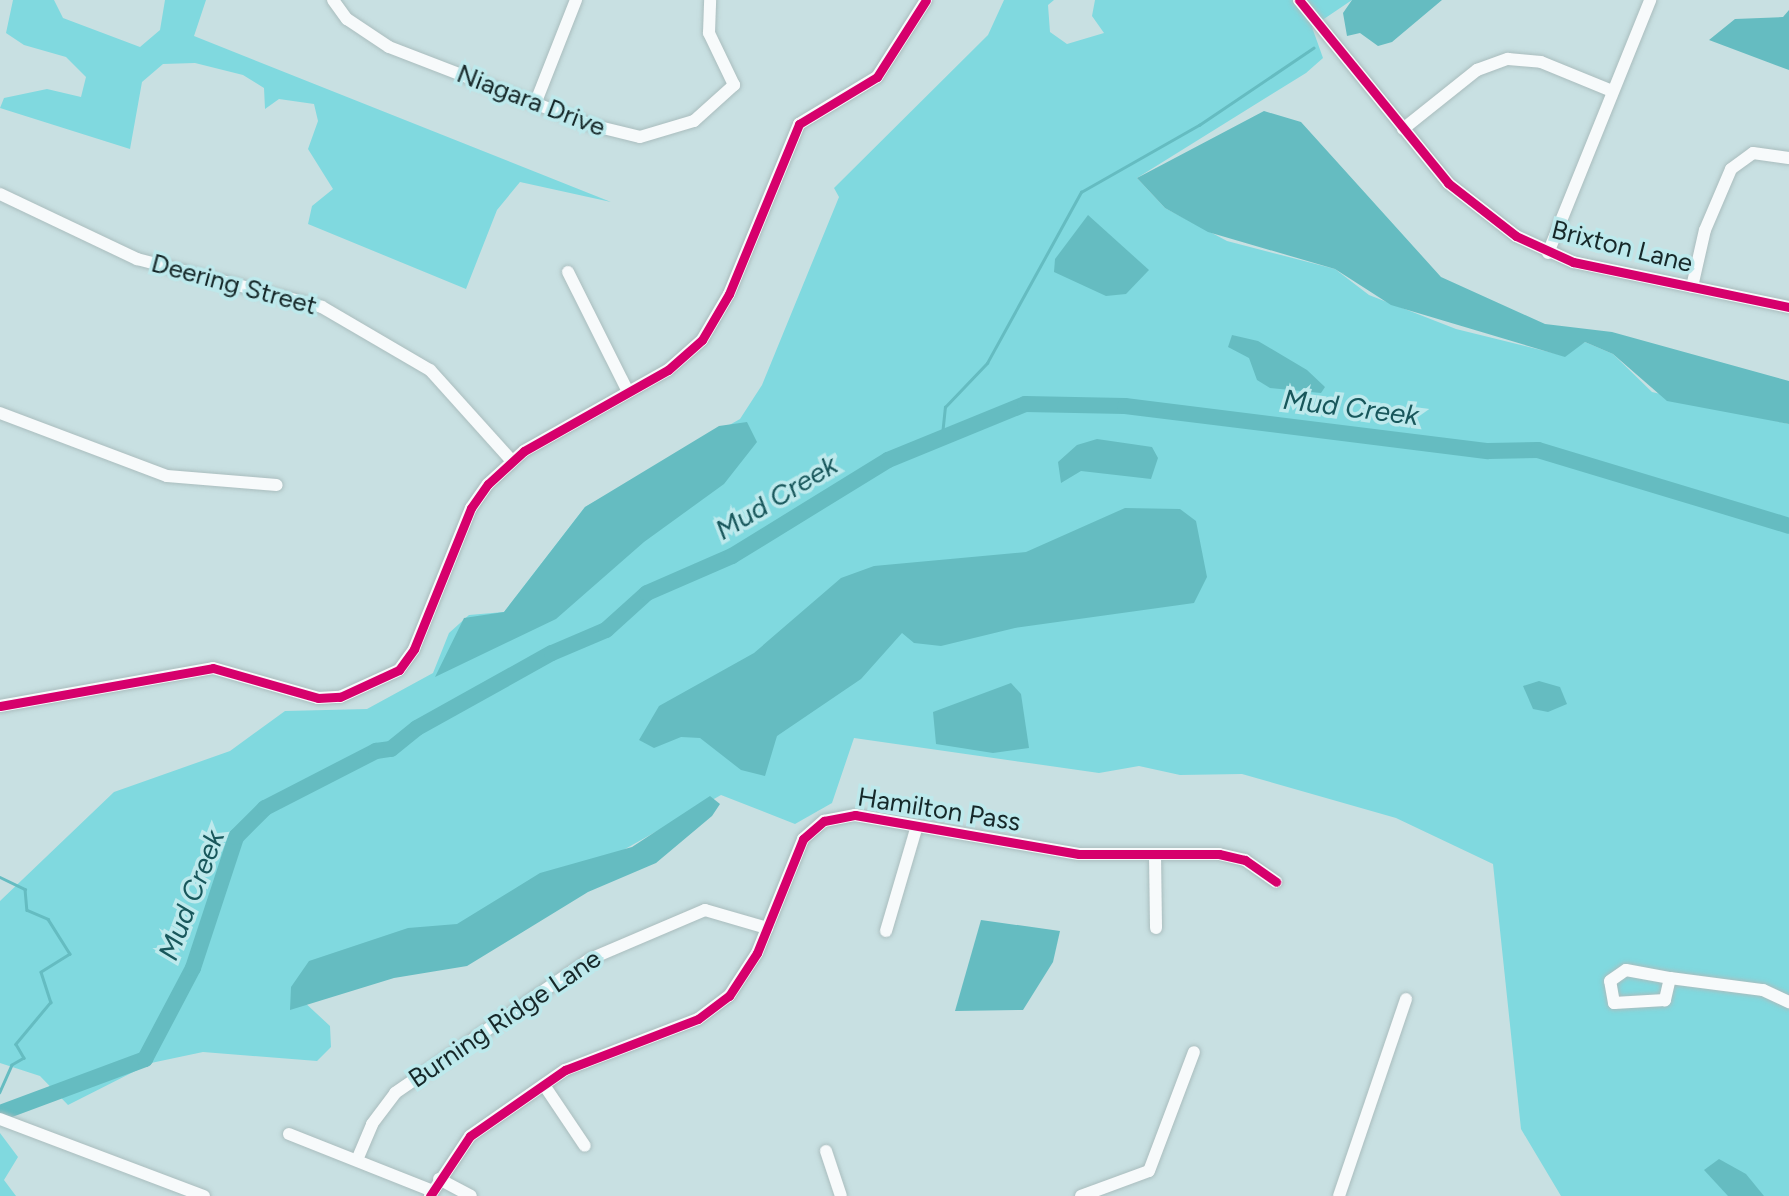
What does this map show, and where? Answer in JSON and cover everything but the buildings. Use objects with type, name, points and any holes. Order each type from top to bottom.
[{"type":"street","name":"Niagara Drive","points":[[333,0],[346,19],[389,47],[535,103],[640,137],[694,121],[734,85],[709,33],[710,0]]},
{"type":"street","points":[[535,103],[576,0]]},
{"type":"street","points":[[0,705],[213,668],[318,698],[367,690],[410,656],[471,508],[511,460],[668,370],[702,340],[730,294],[799,124],[884,69],[926,0]]},
{"type":"street","name":"Brixton Lane","points":[[1299,0],[1466,202],[1548,253],[1789,307]]},
{"type":"street","points":[[1548,253],[1650,0]]},
{"type":"street","points":[[1403,129],[1476,70],[1507,59],[1541,62],[1612,90]]},
{"type":"street","points":[[1692,287],[1705,230],[1731,169],[1753,153],[1789,158]]},
{"type":"street","name":"Deering Street","points":[[0,194],[144,261],[322,307],[430,370],[511,460]]},
{"type":"street","points":[[568,272],[628,392]]},
{"type":"street","points":[[0,413],[167,476],[277,485]]},
{"type":"street","name":"Hamilton Pass","points":[[431,1194],[439,1178],[470,1136],[544,1085],[587,1058],[715,1007],[741,982],[767,928],[796,851],[813,828],[855,815],[1079,854],[1233,856],[1276,883]]},
{"type":"street","points":[[886,931],[917,826]]},
{"type":"street","points":[[1155,854],[1156,928]]},
{"type":"street","name":"Burning Ridge Lane","points":[[357,1160],[372,1124],[395,1093],[590,958],[705,911],[767,928]]},
{"type":"street","points":[[1670,978],[1661,1003],[1619,1005],[1610,994],[1610,981],[1621,970],[1763,990],[1789,1002]]},
{"type":"street","points":[[1339,1196],[1406,999]]},
{"type":"street","points":[[1082,1196],[1149,1171],[1194,1052]]},
{"type":"street","points":[[544,1085],[585,1146]]},
{"type":"street","points":[[0,1119],[204,1196]]},
{"type":"street","points":[[289,1134],[357,1160],[431,1194]]},
{"type":"street","points":[[826,1151],[841,1196]]},
{"type":"street","points":[[439,1178],[471,1196]]},
{"type":"shaded area","points":[[13,0],[54,0],[63,18],[140,47],[160,30],[165,0],[206,0],[194,36],[611,202],[520,182],[497,210],[466,289],[308,224],[312,206],[333,189],[308,149],[318,121],[314,104],[279,99],[265,109],[264,88],[243,75],[195,63],[163,64],[142,82],[130,149],[0,108],[4,98],[47,89],[81,97],[86,77],[66,57],[24,45],[6,33]]},
{"type":"shaded area","points":[[1004,0],[1054,0],[1048,5],[1050,32],[1067,44],[1104,33],[1092,16],[1095,0],[1352,0],[1312,27],[1323,58],[1306,73],[1137,178],[1165,208],[1227,241],[1335,269],[1369,295],[1456,329],[1561,355],[1585,342],[1613,354],[1652,392],[1789,424],[1789,1196],[1561,1196],[1521,1129],[1493,864],[1396,818],[1242,774],[1180,775],[1139,766],[1099,773],[854,738],[832,803],[795,824],[721,795],[444,951],[302,1000],[330,1026],[331,1047],[317,1061],[203,1052],[151,1063],[68,1105],[40,1076],[0,1063],[0,901],[114,792],[230,751],[285,711],[367,709],[433,673],[449,633],[469,615],[504,612],[585,507],[740,419],[762,385],[839,197],[834,188],[988,35]]},
{"type":"shaded area","points":[[1352,0],[1442,0],[1392,42],[1378,46],[1360,33],[1347,36],[1343,13]]},
{"type":"shaded area","points":[[1789,10],[1789,70],[1709,40],[1735,19],[1783,17]]},
{"type":"shaded area","points":[[1264,111],[1301,122],[1441,277],[1545,324],[1612,332],[1789,381],[1789,424],[1667,401],[1613,354],[1585,342],[1565,357],[1391,305],[1335,269],[1208,232],[1165,208],[1137,178]]},
{"type":"shaded area","points":[[1088,215],[1149,270],[1126,294],[1106,296],[1054,272],[1055,259]]},
{"type":"shaded area","points":[[1232,335],[1258,341],[1307,370],[1325,387],[1321,393],[1270,388],[1257,380],[1249,358],[1228,347]]},
{"type":"shaded area","points":[[747,422],[757,442],[724,484],[644,542],[556,619],[435,677],[464,618],[504,612],[585,507],[719,426]]},
{"type":"shaded area","points":[[1097,439],[1152,447],[1158,458],[1151,479],[1081,471],[1061,483],[1058,462],[1077,445]]},
{"type":"shaded area","points":[[1125,508],[1180,509],[1196,521],[1207,577],[1194,603],[1015,628],[941,646],[914,643],[902,633],[861,679],[777,736],[765,776],[741,770],[700,738],[681,737],[654,748],[639,740],[659,706],[754,653],[841,578],[874,566],[1026,552]]},
{"type":"shaded area","points":[[1539,681],[1560,687],[1567,704],[1548,712],[1533,709],[1523,686]]},
{"type":"shaded area","points":[[1011,683],[1021,694],[1029,748],[993,753],[936,744],[933,712]]},
{"type":"shaded area","points":[[710,796],[720,804],[712,816],[656,863],[588,892],[467,966],[394,978],[290,1010],[291,987],[309,961],[408,928],[457,924],[540,873],[632,847]]},
{"type":"shaded area","points":[[981,920],[1060,931],[1053,962],[1023,1010],[955,1011]]},
{"type":"shaded area","points":[[0,1133],[18,1157],[4,1180],[16,1196],[0,1196]]},
{"type":"shaded area","points":[[1719,1159],[1746,1174],[1764,1196],[1728,1196],[1704,1170]]},
{"type":"waterway","points":[[942,435],[945,407],[987,363],[1081,192],[1199,125],[1313,48]]},
{"type":"waterway","name":"Mud Creek","points":[[0,1113],[145,1059],[193,968],[236,837],[265,808],[376,751],[391,749],[417,728],[552,653],[606,630],[647,593],[732,556],[888,460],[1025,404],[1125,406],[1488,451],[1538,450],[1789,526]]},
{"type":"waterway","points":[[0,877],[25,889],[27,910],[48,919],[70,954],[41,972],[51,1002],[16,1044],[24,1058],[12,1065],[0,1092]]},
{"type":"cycle path","points":[[0,706],[213,668],[318,698],[340,697],[399,670],[414,649],[471,508],[488,484],[524,451],[668,370],[702,340],[729,294],[799,124],[877,77],[926,0]]},
{"type":"cycle path","points":[[1299,0],[1448,183],[1516,236],[1573,262],[1789,307]]},
{"type":"cycle path","points":[[430,1196],[470,1136],[565,1070],[698,1019],[729,996],[757,953],[803,839],[824,821],[855,815],[1079,854],[1219,854],[1245,860],[1276,882]]}]
